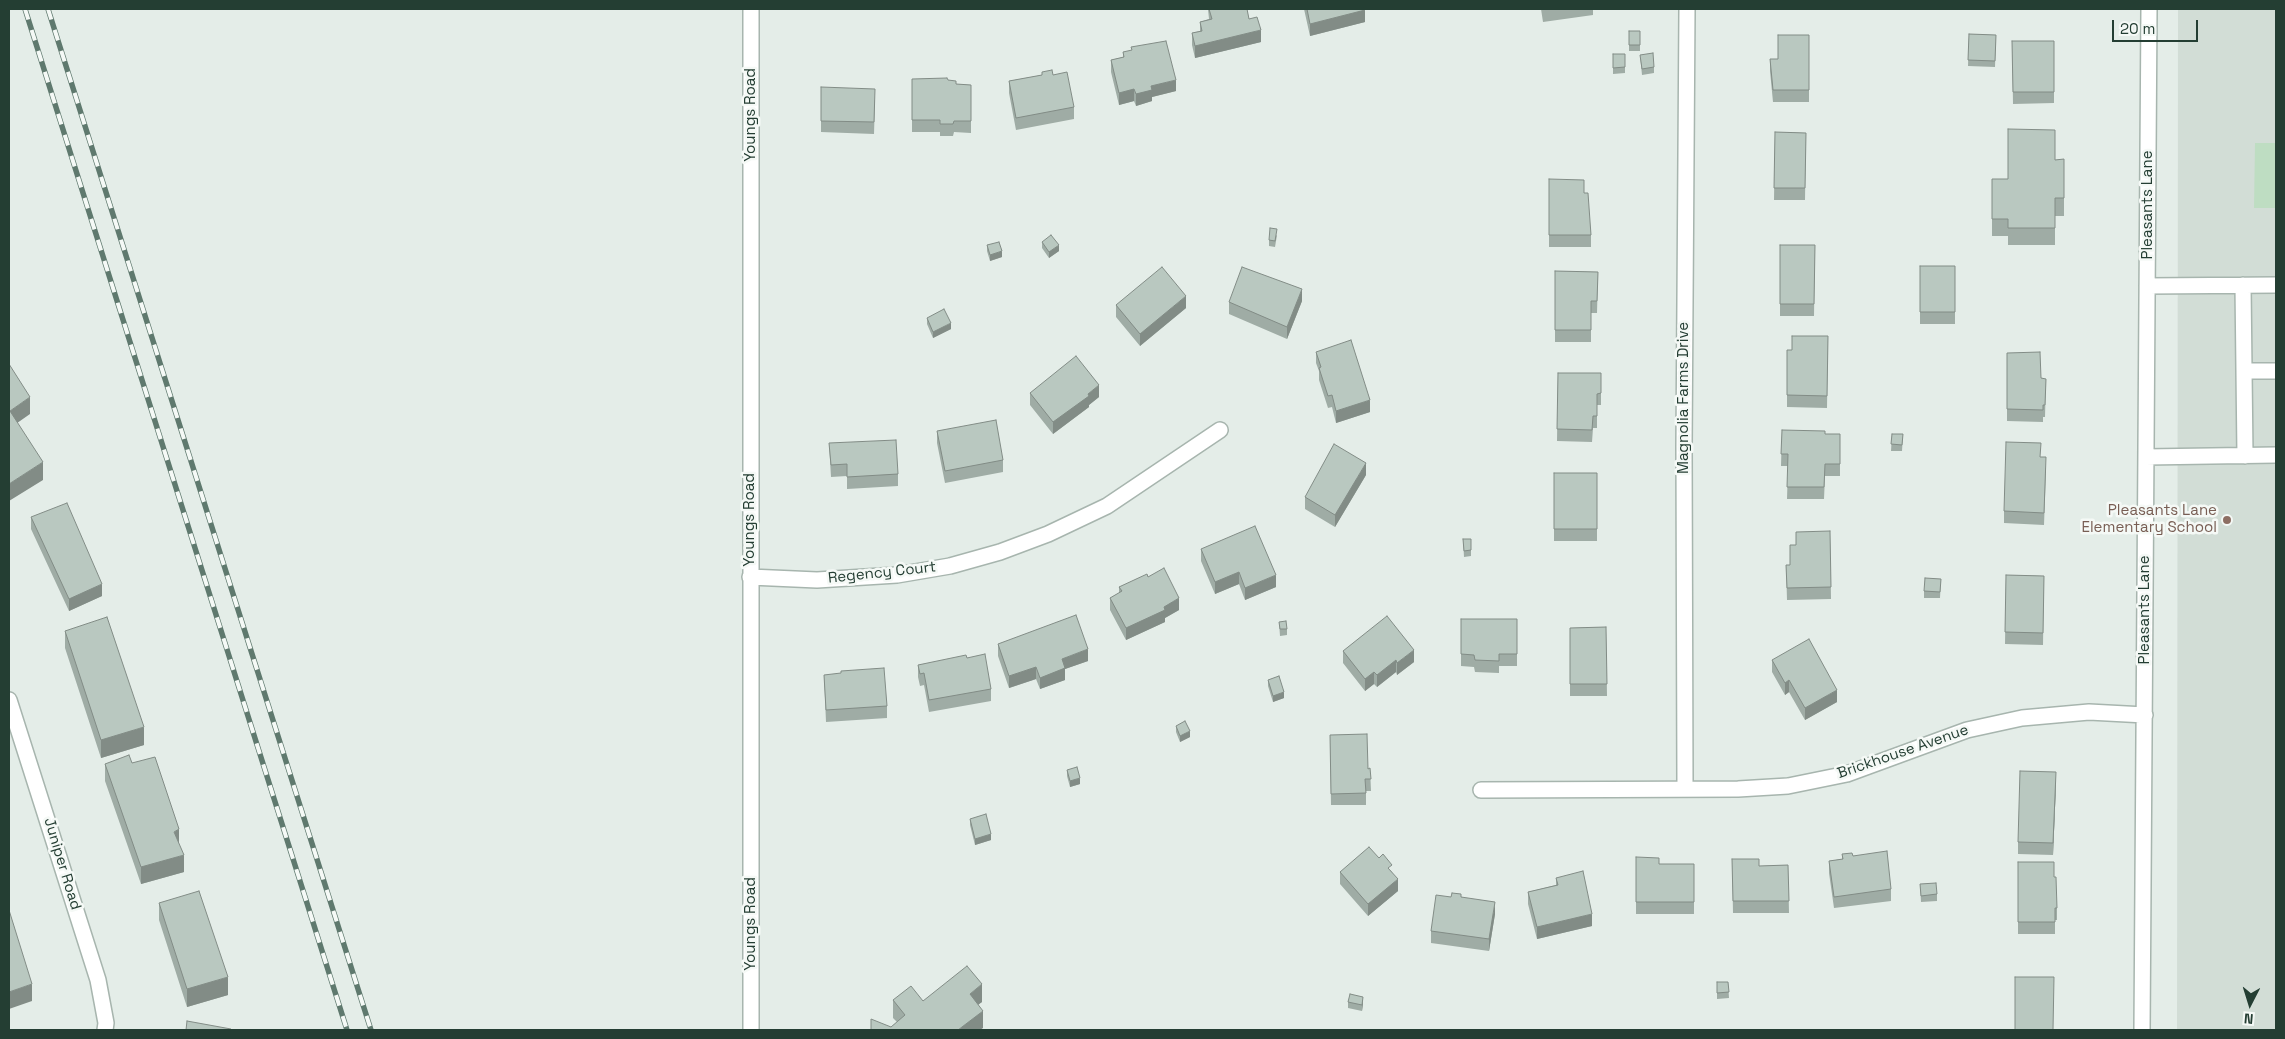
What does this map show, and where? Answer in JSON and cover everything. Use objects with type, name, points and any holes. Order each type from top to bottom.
[{"type":"street","name":"Youngs Road","points":[[751,9],[751,1030]]},
{"type":"street","name":"Magnolia Farms Drive","points":[[1685,788],[1684,446],[1687,9]]},
{"type":"street","name":"Pleasants Lane","points":[[2142,1030],[2149,9]]},
{"type":"street","points":[[2243,285],[2244,456]]},
{"type":"street","points":[[2147,286],[2276,285]]},
{"type":"street","points":[[2244,371],[2276,371]]},
{"type":"street","name":"Regency Court","points":[[750,577],[817,580],[897,575],[950,566],[1000,552],[1048,534],[1107,506],[1220,430]]},
{"type":"street","points":[[2146,457],[2276,455]]},
{"type":"street","name":"Juniper Road","points":[[9,700],[98,980],[105,1030]]},
{"type":"street","name":"Brickhouse Avenue","points":[[1481,790],[1738,789],[1798,784],[1846,774],[1967,730],[2022,718],[2089,712],[2144,714]]},
{"type":"shaded area","name":"Pleasants Lane Elementary School","points":[[2178,9],[2276,9],[2276,1030],[2177,1030]]},
{"type":"green space","points":[[2255,143],[2276,143],[2276,208],[2254,208]]},
{"type":"building","points":[[1209,9],[1247,9],[1249,19],[1257,17],[1261,30],[1195,46],[1192,33],[1202,31],[1200,22],[1212,19]]},
{"type":"building","points":[[1307,9],[1364,9],[1365,10],[1310,24]]},
{"type":"building","points":[[1629,31],[1640,31],[1640,45],[1629,45]]},
{"type":"building","points":[[1969,34],[1996,35],[1995,61],[1968,60]]},
{"type":"building","points":[[1778,35],[1809,35],[1809,90],[1773,90],[1770,59],[1778,59]]},
{"type":"building","points":[[1166,41],[1176,80],[1151,86],[1152,90],[1136,94],[1134,89],[1119,93],[1111,60],[1124,57],[1123,52],[1132,50],[1131,47]]},
{"type":"building","points":[[2012,41],[2054,41],[2054,92],[2013,92]]},
{"type":"building","points":[[1653,53],[1654,67],[1642,69],[1640,55]]},
{"type":"building","points":[[1613,54],[1625,54],[1625,67],[1613,68]]},
{"type":"building","points":[[1052,70],[1053,75],[1067,72],[1074,107],[1016,118],[1009,81],[1042,75],[1042,72]]},
{"type":"building","points":[[947,78],[948,80],[956,81],[956,84],[971,85],[971,121],[954,121],[953,124],[940,124],[940,120],[912,120],[912,79]]},
{"type":"building","points":[[821,87],[875,89],[874,122],[821,121]]},
{"type":"building","points":[[2008,129],[2055,130],[2055,160],[2064,159],[2064,198],[2055,198],[2055,228],[2008,228],[2008,219],[1992,219],[1992,179],[2008,179]]},
{"type":"building","points":[[1775,132],[1806,133],[1805,188],[1774,188]]},
{"type":"building","points":[[1549,179],[1584,180],[1584,193],[1588,193],[1591,235],[1549,235]]},
{"type":"building","points":[[1270,228],[1277,229],[1275,241],[1269,240]]},
{"type":"building","points":[[1051,235],[1059,245],[1049,252],[1042,242]]},
{"type":"building","points":[[999,242],[1002,251],[990,255],[987,245]]},
{"type":"building","points":[[1780,245],[1815,245],[1814,304],[1780,304]]},
{"type":"building","points":[[1920,266],[1955,266],[1955,312],[1920,312]]},
{"type":"building","points":[[1162,267],[1186,296],[1140,334],[1116,305]]},
{"type":"building","points":[[1242,267],[1302,289],[1287,327],[1229,302]]},
{"type":"building","points":[[1555,271],[1598,272],[1597,301],[1591,301],[1591,330],[1555,330]]},
{"type":"building","points":[[944,309],[951,323],[933,332],[927,318]]},
{"type":"building","points":[[1792,336],[1828,336],[1827,396],[1787,395],[1787,350],[1792,350]]},
{"type":"building","points":[[1351,340],[1370,400],[1336,411],[1332,395],[1328,396],[1316,352]]},
{"type":"building","points":[[2040,352],[2041,378],[2046,379],[2045,405],[2043,405],[2043,410],[2007,409],[2007,353]]},
{"type":"building","points":[[1076,356],[1099,385],[1088,394],[1089,396],[1053,422],[1030,393]]},
{"type":"building","points":[[9,364],[30,397],[10,411],[43,462],[9,484]]},
{"type":"building","points":[[1558,373],[1601,373],[1601,393],[1597,394],[1597,416],[1593,416],[1592,430],[1557,429]]},
{"type":"building","points":[[996,420],[1003,460],[945,471],[937,431]]},
{"type":"building","points":[[1782,430],[1825,431],[1825,434],[1840,434],[1840,464],[1825,464],[1824,487],[1787,487],[1788,454],[1781,454]]},
{"type":"building","points":[[1892,434],[1903,434],[1902,445],[1891,444]]},
{"type":"building","points":[[896,440],[898,474],[847,477],[847,464],[831,465],[829,443]]},
{"type":"building","points":[[2006,442],[2041,443],[2040,457],[2046,457],[2044,513],[2004,511]]},
{"type":"building","points":[[1334,444],[1366,463],[1335,515],[1305,497]]},
{"type":"building","points":[[1554,473],[1597,473],[1597,529],[1554,529]]},
{"type":"building","points":[[67,503],[102,584],[69,599],[31,517]]},
{"type":"building","points":[[1255,526],[1276,575],[1245,588],[1239,572],[1215,582],[1201,549]]},
{"type":"building","points":[[1830,531],[1831,587],[1787,588],[1786,565],[1790,565],[1790,545],[1796,545],[1796,532]]},
{"type":"building","points":[[1463,539],[1471,539],[1471,550],[1464,551]]},
{"type":"building","points":[[1164,568],[1179,598],[1164,607],[1165,610],[1126,628],[1110,598],[1122,591],[1119,587],[1147,574],[1148,577]]},
{"type":"building","points":[[2006,575],[2044,576],[2043,633],[2005,632]]},
{"type":"building","points":[[1925,578],[1941,579],[1940,592],[1924,591]]},
{"type":"building","points":[[1076,615],[1088,649],[1062,659],[1065,668],[1040,678],[1036,667],[1009,676],[998,644]]},
{"type":"building","points":[[1387,616],[1414,650],[1397,663],[1396,660],[1377,675],[1374,672],[1365,679],[1343,651]]},
{"type":"building","points":[[107,617],[144,727],[101,740],[65,631]]},
{"type":"building","points":[[1461,619],[1517,619],[1517,654],[1499,654],[1499,661],[1475,660],[1474,655],[1461,654]]},
{"type":"building","points":[[1286,621],[1287,629],[1280,629],[1279,622]]},
{"type":"building","points":[[1606,627],[1607,684],[1570,684],[1570,628]]},
{"type":"building","points":[[1809,639],[1837,690],[1805,708],[1789,680],[1785,683],[1772,660]]},
{"type":"building","points":[[985,654],[991,689],[929,700],[924,673],[920,674],[918,665],[966,655],[967,658]]},
{"type":"building","points":[[884,668],[887,706],[826,710],[824,675],[841,673],[841,671]]},
{"type":"building","points":[[1279,676],[1284,692],[1273,696],[1268,680]]},
{"type":"building","points":[[1185,721],[1190,731],[1180,736],[1176,726]]},
{"type":"building","points":[[1367,734],[1368,769],[1370,768],[1371,779],[1365,779],[1366,793],[1331,794],[1330,735]]},
{"type":"building","points":[[129,755],[132,763],[155,757],[179,829],[174,832],[184,855],[141,867],[105,764]]},
{"type":"building","points":[[1077,767],[1080,778],[1070,781],[1067,770]]},
{"type":"building","points":[[2020,771],[2056,772],[2053,843],[2018,842]]},
{"type":"building","points":[[986,814],[991,834],[975,839],[970,819]]},
{"type":"building","points":[[1369,847],[1379,858],[1383,854],[1392,865],[1388,868],[1398,879],[1368,904],[1340,872]]},
{"type":"building","points":[[1887,851],[1891,889],[1834,897],[1829,861],[1843,859],[1842,854],[1852,853],[1853,856]]},
{"type":"building","points":[[1636,857],[1659,858],[1659,864],[1694,864],[1694,902],[1636,902]]},
{"type":"building","points":[[1732,859],[1759,859],[1759,866],[1788,865],[1789,901],[1733,901]]},
{"type":"building","points":[[2018,862],[2054,862],[2057,908],[2055,908],[2055,922],[2018,922]]},
{"type":"building","points":[[1583,871],[1592,914],[1537,927],[1528,892],[1558,885],[1556,878]]},
{"type":"building","points":[[1936,883],[1937,894],[1921,896],[1920,884]]},
{"type":"building","points":[[199,891],[228,977],[187,989],[159,903]]},
{"type":"building","points":[[1452,893],[1461,894],[1461,897],[1495,902],[1489,939],[1431,931],[1436,895],[1451,897]]},
{"type":"building","points":[[9,910],[32,984],[9,992]]},
{"type":"building","points":[[967,966],[982,984],[970,994],[983,1011],[958,1030],[871,1030],[871,1019],[891,1027],[905,1015],[893,1000],[911,986],[923,1001]]},
{"type":"building","points":[[2015,977],[2054,977],[2053,1030],[2015,1030]]},
{"type":"building","points":[[1717,982],[1728,982],[1729,992],[1717,993]]},
{"type":"building","points":[[1350,994],[1363,997],[1362,1005],[1348,1002]]},
{"type":"building","points":[[187,1021],[231,1029],[231,1030],[186,1030]]},
{"type":"railway","points":[[25,9],[347,1030]]},
{"type":"railway","points":[[48,9],[371,1030]]},
{"type":"place","name":"Pleasants Lane Elementary School","points":[[2227,520]]}]
